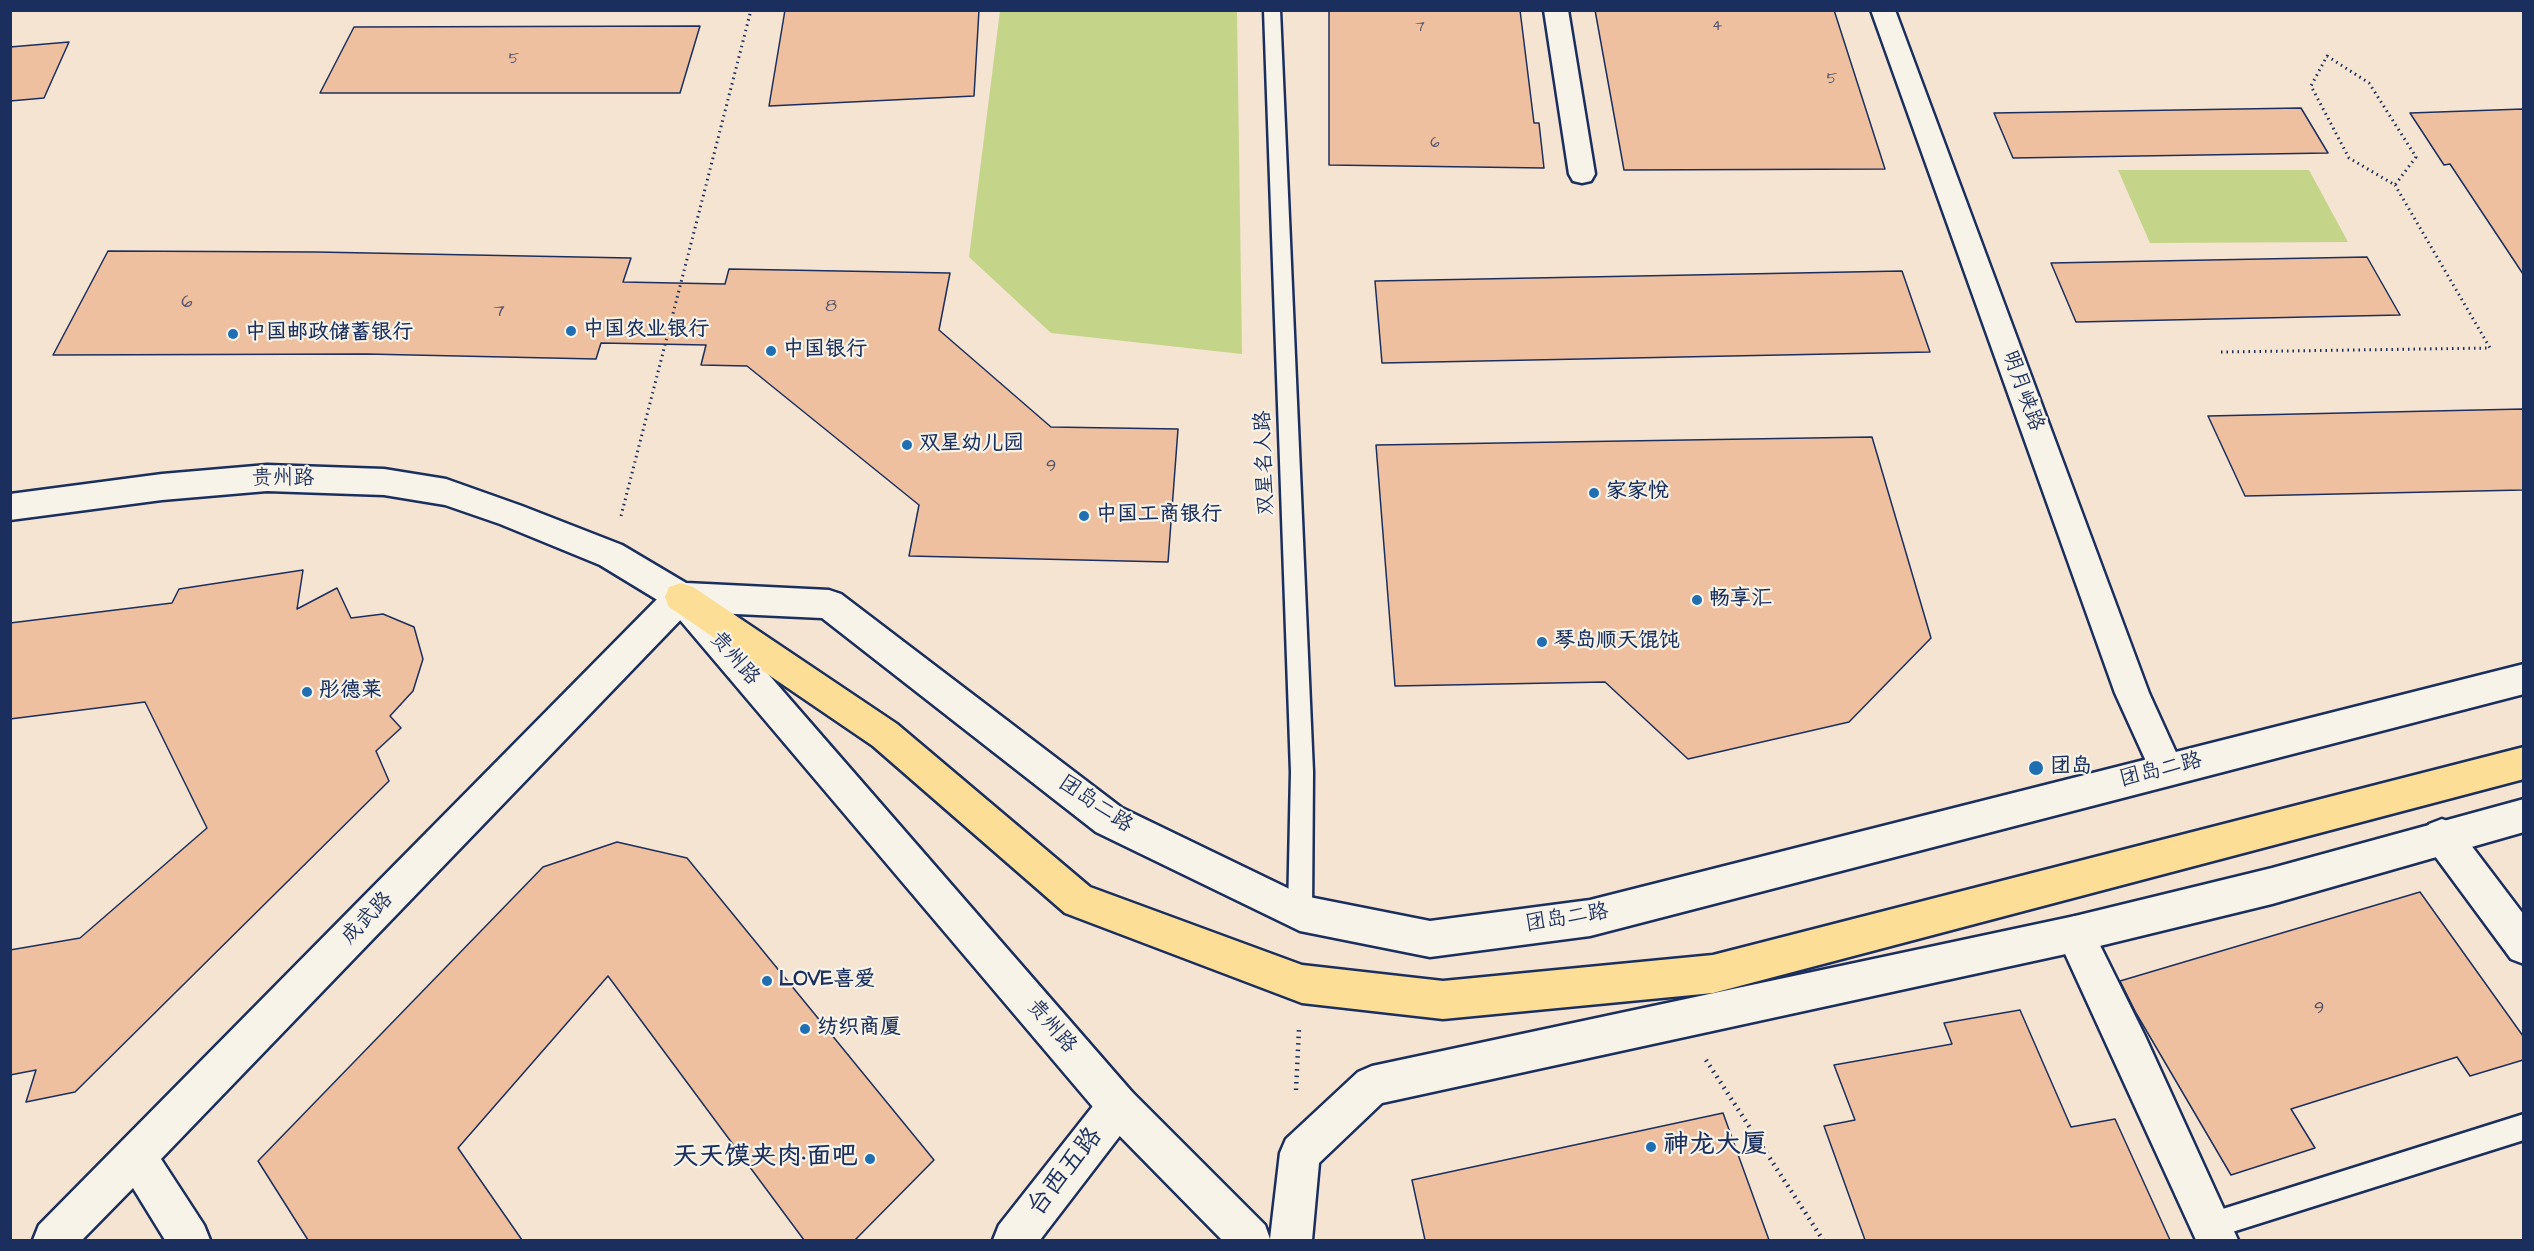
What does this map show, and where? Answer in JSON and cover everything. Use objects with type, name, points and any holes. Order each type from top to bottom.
[{"type":"highway","points":[[681,597],[885,735],[1078,900],[1302,984],[1443,1000],[1713,974],[2523,763]]},
{"type":"street","points":[[1556,10],[1582,174]]},
{"type":"street","name":"明月峡路","points":[[1883,10],[2132,693],[2167,770]]},
{"type":"street","name":"贵州路","points":[[10,507],[162,487],[267,478],[384,482],[446,492],[611,555],[681,597],[1118,1106],[1250,1240]]},
{"type":"street","name":"团岛二路","points":[[681,597],[829,604],[1109,820],[1300,913],[1430,939],[1590,918],[2523,679]]},
{"type":"street","name":"成武路","points":[[54,1240],[137,1158],[681,597]]},
{"type":"street","points":[[1291,1240],[1300,1153],[1372,1086],[2075,934],[2272,886],[2442,836],[2523,815]]},
{"type":"street","points":[[2442,836],[2523,946]]},
{"type":"street","points":[[2075,934],[2131,1050],[2213,1233]]},
{"type":"street","name":"台西五路","points":[[1014,1240],[1118,1106]]},
{"type":"street","points":[[137,1158],[189,1240]]},
{"type":"lane","name":"双星名人路","points":[[1272,10],[1302,772],[1300,913]]},
{"type":"lane","points":[[2213,1233],[2523,1127]]},
{"type":"path","points":[[611,555],[751,10]]},
{"type":"path","points":[[2221,352],[2490,348],[2394,185],[2349,158],[2311,86],[2326,56],[2369,83],[2416,157],[2394,185]]},
{"type":"path","points":[[1296,1101],[1302,984]]},
{"type":"path","points":[[1680,1020],[1823,1240]]},
{"type":"green space","points":[[1000,11],[1237,11],[1242,354],[1051,333],[969,257]]},
{"type":"green space","points":[[2118,170],[2309,170],[2348,242],[2150,243]]},
{"type":"building","points":[[785,10],[979,10],[974,96],[769,106]]},
{"type":"building","points":[[1329,10],[1520,10],[1534,123],[1539,123],[1544,168],[1329,165]]},
{"type":"building","points":[[1595,10],[1834,10],[1885,169],[1624,170]]},
{"type":"building","points":[[700,26],[680,93],[320,93],[354,27]]},
{"type":"building","points":[[69,42],[44,98],[10,101],[10,47]]},
{"type":"building","points":[[2301,108],[2328,153],[2013,158],[1994,113]]},
{"type":"building","points":[[2523,109],[2523,274],[2450,164],[2444,165],[2410,113]]},
{"type":"building","points":[[108,251],[631,258],[623,282],[725,284],[729,269],[950,273],[939,330],[1051,427],[1178,429],[1168,562],[909,556],[919,505],[747,366],[701,365],[706,345],[601,343],[596,359],[366,354],[53,355]]},
{"type":"building","points":[[2367,257],[2400,315],[2076,322],[2051,263]]},
{"type":"building","points":[[1902,271],[1930,352],[1382,363],[1375,281]]},
{"type":"building","points":[[2523,409],[2523,490],[2245,496],[2208,416]]},
{"type":"building","points":[[1872,437],[1931,638],[1849,722],[1688,759],[1605,682],[1395,686],[1376,445]]},
{"type":"building","points":[[303,570],[297,609],[337,588],[351,618],[383,614],[414,627],[423,659],[413,691],[390,716],[401,728],[376,751],[389,781],[75,1092],[26,1102],[36,1070],[10,1075],[10,950],[80,938],[207,828],[145,702],[10,719],[10,623],[172,603],[179,589]]},
{"type":"building","points":[[617,842],[687,858],[934,1160],[855,1240],[804,1240],[608,976],[458,1148],[522,1240],[308,1240],[258,1161],[543,867]]},
{"type":"building","points":[[2420,892],[2523,1036],[2523,1060],[2470,1076],[2457,1057],[2291,1109],[2315,1148],[2231,1175],[2136,1013],[2120,981]]},
{"type":"building","points":[[2020,1010],[2071,1127],[2115,1119],[2170,1240],[1865,1240],[1824,1126],[1855,1120],[1834,1065],[1952,1044],[1944,1023]]},
{"type":"building","name":"神龙大厦","points":[[1723,1113],[1769,1240],[1425,1240],[1412,1180]]},
{"type":"place","name":"中国农业银行","points":[[571,331]]},
{"type":"place","name":"中国邮政储蓄银行","points":[[233,334]]},
{"type":"place","name":"中国银行","points":[[771,351]]},
{"type":"place","name":"双星幼儿园","points":[[907,445]]},
{"type":"place","name":"家家悦","points":[[1594,493]]},
{"type":"place","name":"中国工商银行","points":[[1084,516]]},
{"type":"place","name":"畅享汇","points":[[1697,600]]},
{"type":"place","name":"琴岛顺天馄饨","points":[[1542,642]]},
{"type":"place","name":"彤德莱","points":[[307,692]]},
{"type":"place","name":"团岛","points":[[2036,768]]},
{"type":"place","name":"LOVE喜爱","points":[[767,981]]},
{"type":"place","name":"纺织商厦","points":[[805,1029]]},
{"type":"place","name":"神龙大厦","points":[[1651,1147]]},
{"type":"place","name":"天天馍夹肉·面吧","points":[[870,1159]]}]
